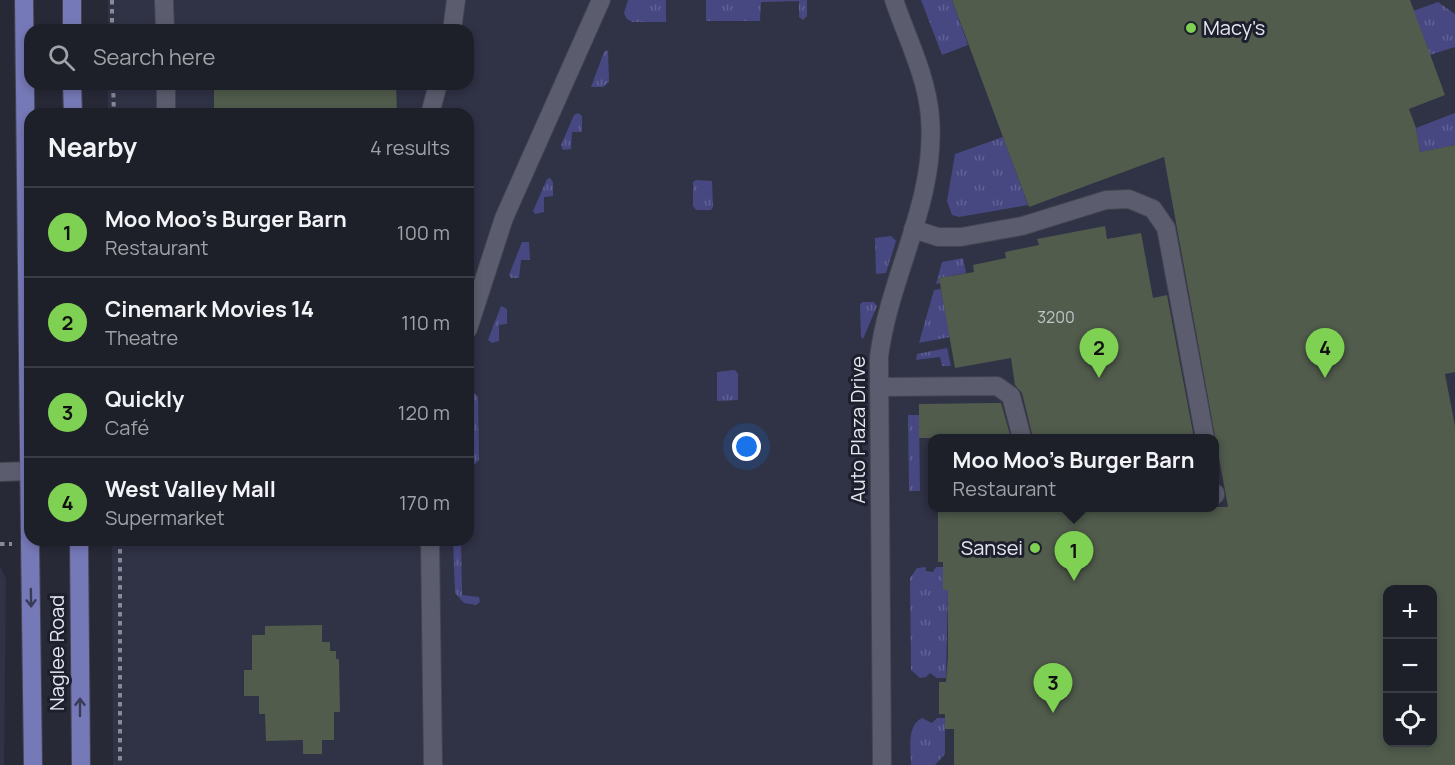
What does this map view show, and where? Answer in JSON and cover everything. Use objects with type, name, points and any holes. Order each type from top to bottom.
[{"type":"main road","points":[[24,0],[24,24]]},
{"type":"main road","points":[[72,0],[72,24]]},
{"type":"main road","points":[[25,90],[25,108]]},
{"type":"main road","points":[[72,90],[73,108]]},
{"type":"main road","name":"Naglee Road","points":[[30,546],[33,765]]},
{"type":"main road","name":"Naglee Road","points":[[79,546],[81,765]]},
{"type":"street","points":[[164,0],[165,24]]},
{"type":"street","points":[[453,24],[456,0]]},
{"type":"street","points":[[475,283],[601,0]]},
{"type":"street","name":"Auto Plaza Drive","points":[[882,765],[880,345],[926,183],[930,117],[919,69],[894,0]]},
{"type":"street","points":[[166,90],[166,108]]},
{"type":"street","points":[[432,108],[436,90]]},
{"type":"street","points":[[913,229],[938,237],[961,237],[1022,226],[1106,200],[1129,199],[1153,209],[1167,228],[1204,434]]},
{"type":"street","points":[[879,387],[997,386],[1011,396],[1021,434]]},
{"type":"street","points":[[0,472],[24,472]]},
{"type":"street","points":[[430,546],[433,765]]},
{"type":"path","points":[[112,0],[112,24]]},
{"type":"path","points":[[113,90],[114,108]]},
{"type":"path","points":[[120,546],[120,765]]},
{"type":"shaded area","points":[[108,0],[1455,0],[1455,765],[113,765],[112,546],[474,546],[474,108],[108,108],[108,90],[474,90],[474,24],[108,24]]},
{"type":"shaded area","points":[[0,566],[6,579],[4,765],[0,765]]},
{"type":"green space","points":[[628,0],[666,0],[666,22],[632,22],[624,13]]},
{"type":"green space","points":[[706,0],[807,0],[807,16],[803,20],[799,17],[799,1],[761,2],[760,21],[706,21]]},
{"type":"green space","points":[[921,0],[952,0],[968,45],[942,55]]},
{"type":"green space","points":[[1438,2],[1455,14],[1455,47],[1430,55],[1413,11]]},
{"type":"green space","points":[[608,50],[609,82],[603,87],[591,87],[604,52]]},
{"type":"green space","points":[[578,113],[582,116],[582,132],[572,132],[571,149],[563,150],[561,145],[574,115]]},
{"type":"green space","points":[[1455,113],[1455,145],[1420,152],[1416,128]]},
{"type":"green space","points":[[1003,137],[1028,205],[959,217],[952,215],[947,201],[955,154]]},
{"type":"green space","points":[[550,178],[553,182],[553,196],[544,197],[544,212],[535,214],[533,211],[547,179]]},
{"type":"green space","points":[[696,180],[712,181],[713,207],[711,210],[696,210],[693,206],[693,182]]},
{"type":"green space","points":[[891,236],[896,241],[886,273],[876,274],[875,238]]},
{"type":"green space","points":[[522,242],[529,242],[530,260],[521,260],[519,278],[511,278],[509,275]]},
{"type":"green space","points":[[963,258],[966,273],[939,278],[940,283],[936,284],[942,262]]},
{"type":"green space","points":[[941,289],[950,337],[919,343],[934,290]]},
{"type":"green space","points":[[874,302],[877,306],[863,339],[861,337],[860,304]]},
{"type":"green space","points":[[501,306],[507,309],[507,324],[499,325],[499,341],[492,343],[488,340]]},
{"type":"green space","points":[[947,348],[951,366],[942,366],[940,357],[916,360],[917,354]]},
{"type":"green space","points":[[735,370],[738,374],[738,400],[717,401],[717,372]]},
{"type":"green space","points":[[474,393],[478,397],[479,460],[475,464]]},
{"type":"green space","points":[[908,415],[919,415],[920,491],[909,491]]},
{"type":"green space","points":[[453,546],[461,546],[462,595],[479,597],[480,602],[476,605],[464,603],[455,593]]},
{"type":"green space","points":[[926,567],[926,571],[933,572],[936,567],[943,567],[943,590],[948,590],[946,678],[937,678],[930,673],[920,678],[911,670],[910,578],[917,568]]},
{"type":"green space","points":[[922,718],[932,723],[937,718],[945,718],[945,754],[935,765],[911,765],[911,732]]},
{"type":"building","points":[[952,0],[1410,0],[1445,95],[1409,109],[1416,128],[1420,152],[1455,145],[1455,372],[1445,374],[1455,426],[1455,765],[954,765],[954,729],[945,729],[945,714],[939,714],[939,682],[946,682],[948,657],[948,590],[943,590],[943,562],[938,562],[938,512],[1219,512],[1219,507],[1228,507],[1219,458],[1219,434],[1215,434],[1164,157],[1029,207]]},
{"type":"building","points":[[214,90],[396,90],[397,108],[214,108]]},
{"type":"building","points":[[1105,226],[1107,239],[1141,233],[1153,298],[1167,295],[1193,434],[1032,434],[1022,393],[1015,385],[1011,358],[955,368],[939,278],[974,272],[973,265],[1006,258],[1005,252],[1039,245],[1037,239]]},
{"type":"building","points":[[1001,403],[1010,434],[928,434],[928,438],[919,438],[919,404]]},
{"type":"building","points":[[322,625],[322,642],[330,642],[330,651],[336,651],[336,659],[339,659],[340,712],[334,712],[334,740],[322,740],[322,754],[303,754],[303,740],[266,741],[265,714],[259,714],[259,696],[244,696],[244,670],[252,670],[252,635],[265,635],[265,626]]},
{"type":"place","name":"Macy's","points":[[1191,28]]},
{"type":"place","name":"Cinemark Movies 14","points":[[1099,378]]},
{"type":"place","name":"West Valley Mall","points":[[1325,378]]},
{"type":"place","name":"Sansei","points":[[1035,548]]},
{"type":"place","name":"Moo Moo’s Burger Barn","points":[[1074,581]]},
{"type":"place","name":"Quickly","points":[[1053,713]]}]
